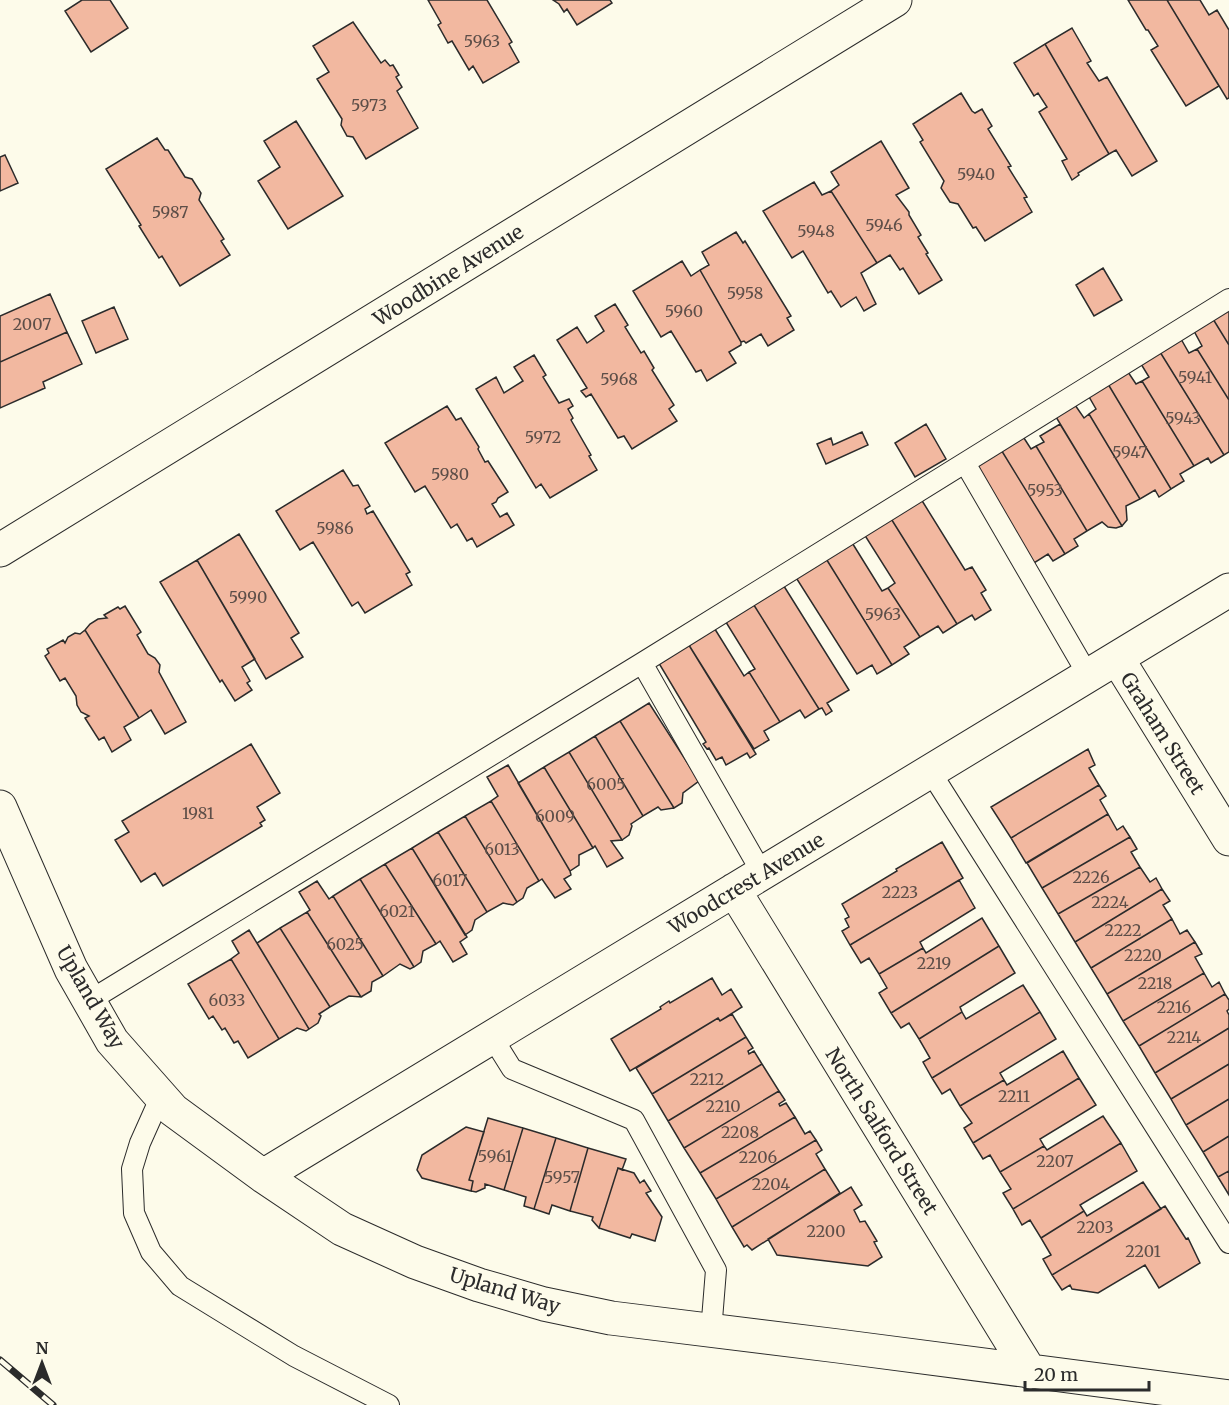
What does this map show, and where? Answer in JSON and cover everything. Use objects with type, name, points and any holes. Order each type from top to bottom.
[{"type":"street","name":"Woodbine Avenue","points":[[0,550],[895,0]]},
{"type":"street","name":"Woodcrest Avenue","points":[[263,1176],[1229,590]]},
{"type":"street","name":"Graham Street","points":[[1117,658],[1229,839]]},
{"type":"street","name":"Upland Way","points":[[0,807],[71,969],[112,1041],[173,1110],[263,1176],[342,1229],[415,1262],[479,1285],[544,1305],[611,1318],[1229,1397]]},
{"type":"street","name":"North Salford Street","points":[[734,890],[1030,1372]]},
{"type":"lane","points":[[89,1001],[642,663],[1229,299]]},
{"type":"lane","points":[[965,463],[1088,675]]},
{"type":"lane","points":[[642,663],[762,873]]},
{"type":"lane","points":[[930,771],[1229,1243]]},
{"type":"lane","points":[[492,1037],[512,1068],[634,1120],[716,1270],[711,1332]]},
{"type":"lane","points":[[161,1096],[140,1143],[132,1169],[134,1213],[150,1252],[180,1286],[294,1356],[389,1405]]},
{"type":"building","points":[[82,0],[110,0],[128,28],[91,52],[65,11]]},
{"type":"building","points":[[428,0],[487,0],[512,42],[509,44],[519,62],[483,83],[473,66],[469,70],[452,41],[448,43],[438,25],[441,23]]},
{"type":"building","points":[[553,0],[610,0],[612,3],[577,25],[567,9],[564,12]]},
{"type":"building","points":[[1128,0],[1167,0],[1219,86],[1186,106],[1151,50],[1158,46]]},
{"type":"building","points":[[1167,0],[1200,0],[1209,15],[1217,10],[1229,30],[1229,98],[1227,99]]},
{"type":"building","points":[[353,22],[381,63],[385,60],[390,66],[393,65],[402,87],[397,91],[418,128],[366,159],[353,137],[347,136],[341,125],[342,119],[317,79],[329,72],[313,46]]},
{"type":"building","points":[[1072,28],[1091,61],[1087,63],[1099,81],[1107,77],[1157,161],[1132,176],[1116,150],[1109,154],[1045,44]]},
{"type":"building","points":[[1045,44],[1109,154],[1078,173],[1079,175],[1072,180],[1062,161],[1067,159],[1039,112],[1047,107],[1038,93],[1034,96],[1014,63]]},
{"type":"building","points":[[961,93],[972,111],[975,113],[982,109],[992,126],[988,129],[1011,166],[1008,167],[1027,197],[1024,198],[1032,212],[985,241],[976,227],[973,228],[958,204],[950,202],[941,188],[944,181],[920,142],[923,140],[913,124]]},
{"type":"building","points":[[296,121],[343,196],[288,229],[258,181],[280,167],[264,141]]},
{"type":"building","points":[[157,138],[165,150],[168,150],[185,177],[192,179],[201,193],[199,200],[224,239],[221,241],[230,255],[180,286],[162,256],[159,258],[106,169]]},
{"type":"building","points":[[881,141],[909,188],[896,195],[909,212],[921,235],[918,237],[928,253],[926,254],[942,280],[919,294],[903,268],[900,270],[890,255],[877,263],[831,191],[839,185],[831,172]]},
{"type":"building","points":[[5,155],[18,183],[0,191],[0,157]]},
{"type":"building","points":[[814,182],[822,195],[831,191],[877,263],[861,273],[876,304],[864,311],[856,297],[841,307],[831,291],[828,293],[803,251],[792,258],[763,211]]},
{"type":"building","points":[[736,232],[743,243],[745,241],[791,316],[787,318],[794,330],[768,346],[761,334],[746,343],[741,342],[700,270],[709,265],[702,252]]},
{"type":"building","points":[[682,261],[691,276],[700,270],[741,342],[741,345],[729,352],[736,363],[707,381],[701,370],[696,372],[671,331],[661,337],[633,291]]},
{"type":"building","points":[[1103,268],[1122,300],[1094,316],[1076,285]]},
{"type":"building","points":[[50,294],[67,332],[0,362],[0,316]]},
{"type":"building","points":[[615,304],[628,325],[625,327],[641,353],[644,351],[654,368],[652,370],[674,405],[669,409],[677,421],[632,449],[624,436],[618,438],[591,394],[586,397],[581,391],[587,388],[557,340],[577,327],[587,343],[604,331],[595,316]]},
{"type":"building","points":[[114,307],[128,339],[96,353],[82,321]]},
{"type":"building","points":[[1229,307],[1229,345],[1213,319]]},
{"type":"building","points":[[1213,319],[1229,345],[1229,400],[1197,349],[1202,346],[1194,331]]},
{"type":"building","points":[[67,332],[82,364],[43,382],[45,388],[0,408],[0,362]]},
{"type":"building","points":[[1181,339],[1189,353],[1197,349],[1229,400],[1229,452],[1224,455],[1160,352]]},
{"type":"building","points":[[1160,352],[1224,455],[1211,463],[1208,458],[1194,466],[1142,381],[1149,377],[1141,364]]},
{"type":"building","points":[[534,355],[546,375],[543,377],[559,403],[569,399],[573,406],[568,409],[573,418],[571,420],[597,470],[550,498],[541,484],[536,488],[476,389],[496,377],[504,393],[523,381],[514,367]]},
{"type":"building","points":[[1128,372],[1136,384],[1142,381],[1194,466],[1180,474],[1184,481],[1171,489],[1108,384]]},
{"type":"building","points":[[1108,384],[1171,489],[1159,497],[1155,490],[1140,499],[1089,414],[1096,409],[1088,395]]},
{"type":"building","points":[[1075,405],[1084,418],[1089,414],[1140,499],[1126,506],[1127,520],[1122,526],[1056,417]]},
{"type":"building","points":[[447,406],[456,420],[461,418],[479,447],[485,462],[488,461],[508,492],[492,504],[500,517],[507,513],[514,525],[477,547],[472,538],[467,541],[457,524],[451,528],[425,486],[415,492],[385,443]]},
{"type":"building","points":[[926,424],[946,459],[915,477],[895,443]]},
{"type":"building","points":[[1060,424],[1122,526],[1108,527],[1102,522],[1087,531],[1036,446],[1044,442],[1040,436]]},
{"type":"building","points":[[862,432],[868,445],[826,464],[817,444],[831,438],[833,445]]},
{"type":"building","points":[[1022,435],[1031,449],[1036,446],[1087,531],[1074,539],[1078,546],[1065,554],[1000,448]]},
{"type":"building","points":[[1000,448],[1065,554],[1053,561],[1048,554],[1034,563],[976,463]]},
{"type":"building","points":[[343,470],[353,486],[358,485],[370,506],[365,509],[367,514],[373,511],[410,572],[406,574],[412,585],[365,613],[358,602],[352,606],[313,542],[300,550],[276,511]]},
{"type":"building","points":[[921,499],[965,570],[972,567],[986,590],[981,593],[991,610],[975,620],[972,615],[957,624],[890,517]]},
{"type":"building","points":[[890,517],[957,624],[943,633],[938,626],[920,637],[888,588],[895,583],[864,534]]},
{"type":"building","points":[[239,534],[299,633],[291,638],[303,657],[266,679],[197,560]]},
{"type":"building","points":[[851,541],[882,591],[888,588],[920,637],[904,647],[909,654],[892,665],[825,557]]},
{"type":"building","points":[[825,557],[892,665],[877,674],[872,665],[857,674],[795,576]]},
{"type":"building","points":[[197,560],[255,659],[242,667],[252,690],[235,701],[222,680],[220,682],[160,582]]},
{"type":"building","points":[[782,583],[849,690],[827,703],[832,711],[826,715],[822,708],[819,709],[752,602]]},
{"type":"building","points":[[752,602],[819,709],[805,718],[800,710],[780,722],[749,672],[755,669],[724,619]]},
{"type":"building","points":[[125,606],[141,632],[137,635],[148,654],[160,665],[159,672],[186,722],[165,734],[151,710],[139,718],[85,630],[98,619],[107,618],[104,615],[118,607],[120,609]]},
{"type":"building","points":[[713,626],[744,676],[749,672],[780,722],[764,731],[769,740],[754,749],[687,642]]},
{"type":"building","points":[[85,630],[139,718],[124,727],[131,740],[112,752],[104,737],[99,740],[85,718],[89,716],[81,712],[76,696],[65,678],[60,681],[45,656],[49,653],[47,649],[63,640],[65,643],[68,637]]},
{"type":"building","points":[[687,642],[756,754],[750,758],[747,753],[726,765],[722,757],[716,760],[709,748],[707,749],[703,744],[706,742],[657,660]]},
{"type":"building","points":[[649,703],[699,781],[683,793],[682,803],[674,808],[620,721]]},
{"type":"building","points":[[620,721],[674,808],[661,810],[658,807],[643,816],[595,736]]},
{"type":"building","points":[[595,736],[643,816],[631,824],[629,835],[622,840],[569,752]]},
{"type":"building","points":[[251,744],[280,793],[257,807],[265,820],[260,823],[262,826],[163,886],[155,873],[141,882],[115,840],[129,832],[122,821]]},
{"type":"building","points":[[1088,749],[1095,765],[1089,768],[1099,785],[1011,838],[991,807]]},
{"type":"building","points":[[569,752],[622,840],[611,841],[623,858],[607,867],[544,767]]},
{"type":"building","points":[[508,765],[570,871],[571,875],[564,879],[571,889],[555,898],[542,879],[539,881],[491,801],[498,796],[487,777]]},
{"type":"building","points":[[544,767],[593,848],[579,855],[579,865],[570,871],[518,783]]},
{"type":"building","points":[[1099,785],[1106,796],[1100,800],[1108,814],[1026,863],[1011,838]]},
{"type":"building","points":[[491,801],[539,881],[527,888],[523,898],[517,902],[465,816]]},
{"type":"building","points":[[1108,814],[1117,830],[1123,826],[1130,837],[1042,888],[1027,863]]},
{"type":"building","points":[[465,816],[517,902],[513,905],[503,903],[487,912],[438,832]]},
{"type":"building","points":[[438,832],[487,912],[475,920],[472,930],[465,935],[412,848]]},
{"type":"building","points":[[1130,837],[1137,849],[1131,852],[1140,867],[1058,914],[1042,888]]},
{"type":"building","points":[[942,842],[963,878],[850,945],[842,931],[849,927],[845,919],[849,917],[842,904]]},
{"type":"building","points":[[412,848],[467,937],[460,942],[467,954],[453,962],[440,941],[436,944],[385,864]]},
{"type":"building","points":[[385,864],[436,944],[423,951],[421,962],[414,967],[360,879]]},
{"type":"building","points":[[1140,867],[1150,882],[1156,878],[1162,889],[1075,942],[1058,914]]},
{"type":"building","points":[[360,879],[414,967],[410,969],[400,964],[383,976],[333,896]]},
{"type":"building","points":[[959,880],[975,908],[920,942],[923,948],[879,974],[869,958],[861,963],[850,945]]},
{"type":"building","points":[[317,881],[329,899],[333,896],[383,976],[372,982],[371,991],[361,997],[307,912],[310,910],[299,892]]},
{"type":"building","points":[[1162,889],[1170,901],[1163,905],[1172,919],[1091,968],[1075,942]]},
{"type":"building","points":[[307,912],[361,997],[349,996],[330,1007],[280,928]]},
{"type":"building","points":[[982,918],[999,946],[891,1013],[879,993],[887,988],[879,974],[923,948],[926,953]]},
{"type":"building","points":[[1172,919],[1180,934],[1187,930],[1195,942],[1107,994],[1091,968]]},
{"type":"building","points":[[280,928],[330,1007],[319,1014],[321,1016],[318,1023],[309,1029],[257,943]]},
{"type":"building","points":[[249,930],[309,1029],[306,1031],[297,1028],[279,1039],[231,959],[239,953],[232,941]]},
{"type":"building","points":[[1195,942],[1202,954],[1195,957],[1204,973],[1123,1021],[1107,994]]},
{"type":"building","points":[[999,946],[1015,973],[960,1007],[962,1012],[919,1039],[909,1023],[901,1028],[891,1013]]},
{"type":"building","points":[[231,959],[279,1039],[248,1058],[238,1041],[234,1043],[225,1028],[222,1030],[213,1016],[209,1019],[188,984]]},
{"type":"building","points":[[1204,973],[1212,987],[1219,982],[1225,994],[1139,1046],[1123,1021]]},
{"type":"building","points":[[712,978],[722,995],[731,989],[742,1007],[720,1021],[718,1018],[630,1071],[611,1039],[661,1009],[660,1007],[669,1001],[670,1003]]},
{"type":"building","points":[[1023,985],[1040,1012],[932,1078],[923,1062],[930,1058],[919,1039],[962,1012],[966,1019]]},
{"type":"building","points":[[1225,994],[1229,1000],[1227,1011],[1229,1028],[1155,1073],[1139,1046]]},
{"type":"building","points":[[1040,1012],[1056,1039],[1000,1073],[1004,1080],[960,1106],[950,1089],[942,1094],[932,1078]]},
{"type":"building","points":[[732,1014],[746,1037],[652,1094],[636,1068],[718,1018],[720,1021]]},
{"type":"building","points":[[1229,1028],[1229,1064],[1171,1099],[1155,1073]]},
{"type":"building","points":[[746,1037],[753,1048],[748,1051],[749,1054],[754,1051],[762,1064],[668,1121],[652,1094]]},
{"type":"building","points":[[1063,1051],[1079,1078],[973,1143],[964,1128],[972,1123],[960,1106],[1004,1080],[1007,1085]]},
{"type":"building","points":[[762,1064],[779,1091],[684,1148],[668,1121]]},
{"type":"building","points":[[1229,1064],[1229,1099],[1186,1125],[1171,1099]]},
{"type":"building","points":[[1079,1078],[1096,1105],[1040,1139],[1044,1146],[1000,1172],[990,1155],[983,1159],[973,1143]]},
{"type":"building","points":[[779,1091],[785,1100],[779,1104],[780,1106],[786,1103],[795,1117],[700,1173],[684,1148]]},
{"type":"building","points":[[1229,1099],[1229,1136],[1203,1152],[1186,1125]]},
{"type":"building","points":[[1103,1116],[1121,1143],[1013,1209],[1003,1193],[1011,1189],[1000,1172],[1044,1146],[1047,1150]]},
{"type":"building","points":[[795,1117],[805,1134],[810,1131],[816,1140],[716,1199],[700,1173]]},
{"type":"building","points":[[488,1118],[523,1128],[504,1190],[485,1184],[485,1188],[476,1192],[471,1191],[473,1181],[469,1180]]},
{"type":"building","points":[[466,1127],[484,1132],[469,1180],[473,1181],[471,1191],[422,1178],[417,1170],[422,1155]]},
{"type":"building","points":[[523,1128],[556,1138],[534,1209],[524,1206],[526,1197],[504,1190]]},
{"type":"building","points":[[1229,1136],[1229,1171],[1218,1177],[1203,1152]]},
{"type":"building","points":[[556,1138],[588,1148],[570,1211],[552,1205],[549,1214],[534,1209]]},
{"type":"building","points":[[816,1140],[822,1150],[816,1154],[825,1169],[732,1227],[716,1199]]},
{"type":"building","points":[[1121,1143],[1137,1171],[1080,1205],[1084,1211],[1041,1238],[1030,1220],[1022,1225],[1013,1209]]},
{"type":"building","points":[[588,1148],[626,1159],[622,1170],[618,1168],[599,1228],[592,1220],[593,1217],[570,1211]]},
{"type":"building","points":[[618,1168],[634,1173],[640,1183],[644,1180],[651,1191],[646,1193],[662,1217],[655,1241],[632,1234],[630,1238],[599,1228]]},
{"type":"building","points":[[825,1169],[840,1193],[752,1250],[747,1245],[744,1247],[732,1227]]},
{"type":"building","points":[[1229,1171],[1229,1195],[1218,1177]]},
{"type":"building","points":[[1143,1182],[1161,1209],[1052,1275],[1043,1259],[1051,1255],[1041,1238],[1084,1211],[1087,1216]]},
{"type":"building","points":[[851,1187],[862,1205],[854,1210],[860,1222],[865,1221],[877,1241],[874,1242],[882,1257],[868,1266],[777,1255],[768,1239]]},
{"type":"building","points":[[1165,1206],[1186,1239],[1188,1238],[1200,1263],[1159,1288],[1145,1265],[1098,1293],[1072,1289],[1070,1285],[1062,1290],[1052,1275]]},
{"type":"railway","points":[[0,1360],[53,1405]]}]
